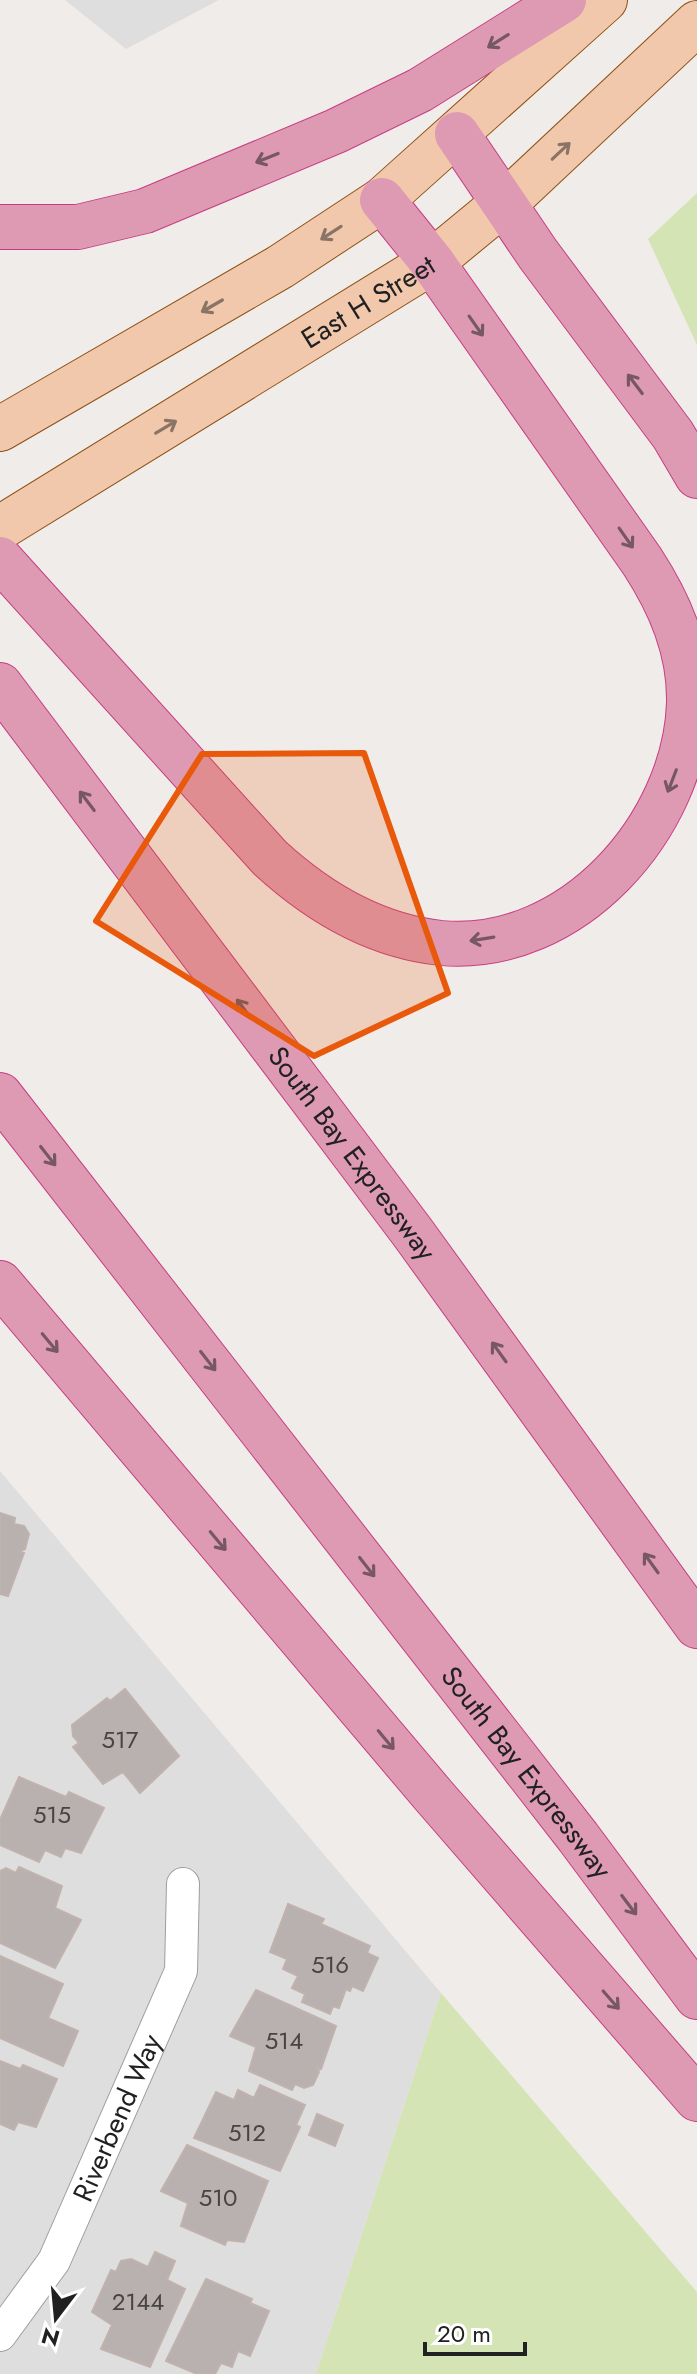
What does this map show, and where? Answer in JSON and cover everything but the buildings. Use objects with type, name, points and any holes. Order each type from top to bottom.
[{"type":"highway","points":[[0,227],[78,227],[145,211],[336,131],[420,90],[564,0]]},
{"type":"highway","points":[[457,134],[503,203],[673,435],[697,476]]},
{"type":"highway","points":[[0,559],[270,858],[320,900],[349,915],[411,937],[443,943],[473,941],[502,936],[544,921],[583,899],[606,880],[645,835],[680,759],[689,701],[681,641],[672,613],[650,574],[432,262],[382,200]]},
{"type":"highway","name":"South Bay Expressway","points":[[0,685],[413,1233],[697,1626]]},
{"type":"highway","name":"South Bay Expressway","points":[[0,1095],[578,1837],[697,1997]]},
{"type":"highway","points":[[0,1283],[423,1783],[697,2099]]},
{"type":"main road","points":[[0,429],[280,267],[382,200],[605,0]]},
{"type":"main road","name":"East H Street","points":[[0,528],[343,320],[432,262],[503,203],[697,23]]},
{"type":"street","name":"Riverbend Way","points":[[0,2335],[54,2261],[181,1971],[183,1884]]},
{"type":"highlighted area","points":[[364,753],[448,993],[314,1056],[96,921],[202,754]]},
{"type":"shaded area","points":[[65,0],[219,0],[126,49]]},
{"type":"shaded area","points":[[0,1471],[441,1993],[316,2374],[0,2374]]},
{"type":"green space","points":[[697,193],[697,345],[648,239]]},
{"type":"green space","points":[[441,1993],[697,2292],[697,2374],[316,2374]]}]
